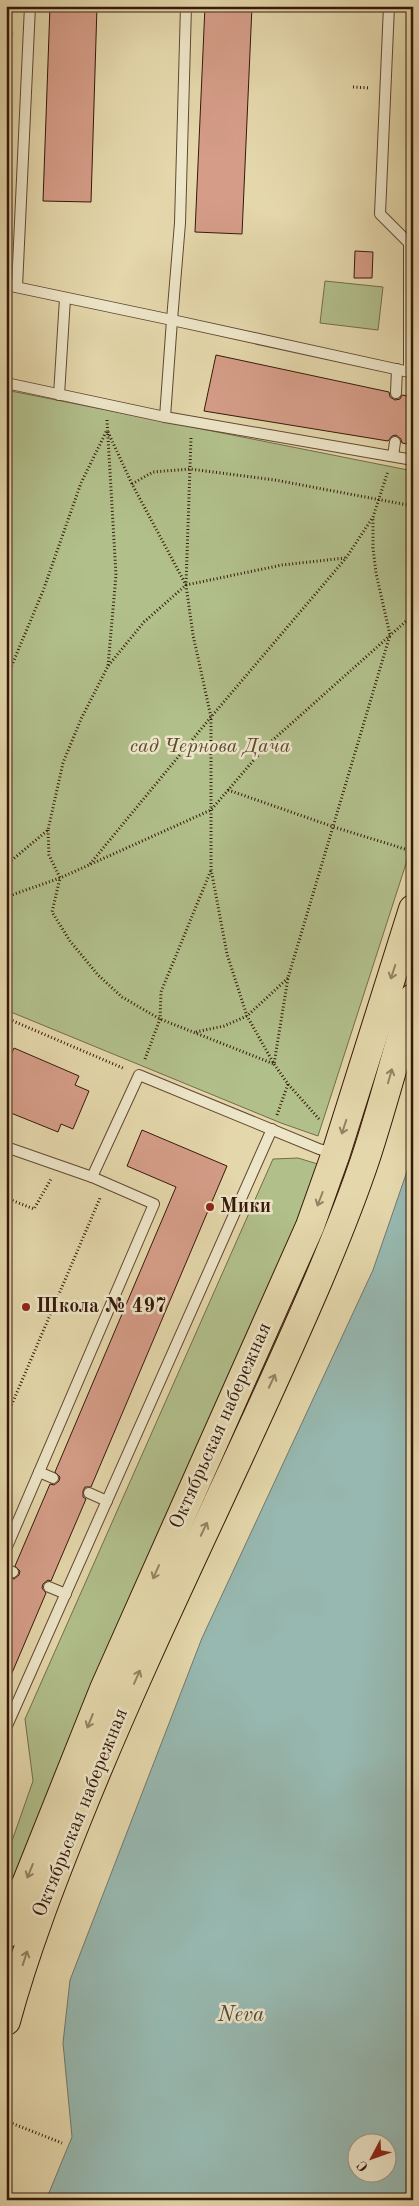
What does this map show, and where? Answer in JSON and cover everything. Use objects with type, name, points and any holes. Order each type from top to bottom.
[{"type":"main road","name":"Октябрьская набережная","points":[[6,1934],[104,1689],[310,1226],[336,1153],[413,909]]},
{"type":"main road","name":"Октябрьская набережная","points":[[6,2021],[45,1900],[101,1762],[178,1586],[318,1282],[342,1222],[366,1157],[413,998]]},
{"type":"lane","points":[[30,6],[11,286],[409,372],[409,244],[380,214],[389,6]]},
{"type":"lane","points":[[165,417],[180,223],[186,6]]},
{"type":"lane","points":[[59,395],[65,298]]},
{"type":"lane","points":[[396,393],[397,369]]},
{"type":"lane","points":[[6,384],[165,417],[413,460]]},
{"type":"lane","points":[[393,456],[395,442]]},
{"type":"lane","points":[[92,1177],[139,1074],[319,1149],[336,1153]]},
{"type":"lane","points":[[6,1728],[272,1129]]},
{"type":"lane","points":[[6,1147],[92,1177],[154,1204],[6,1549]]},
{"type":"lane","points":[[39,1472],[53,1478]]},
{"type":"lane","points":[[89,1493],[107,1501]]},
{"type":"lane","points":[[49,1587],[66,1594]]},
{"type":"path","points":[[107,405],[116,575],[108,666]]},
{"type":"path","points":[[191,421],[186,585],[193,635],[210,717],[211,869],[227,954],[247,1016],[274,1064],[288,1084],[320,1120]]},
{"type":"path","points":[[107,430],[132,484],[186,585]]},
{"type":"path","points":[[6,680],[43,591],[81,483],[107,430]]},
{"type":"path","points":[[90,864],[210,717],[346,558],[373,517],[393,456]]},
{"type":"path","points":[[132,484],[153,472],[190,469],[275,480],[413,506]]},
{"type":"path","points":[[274,1064],[288,978],[390,635],[376,573],[373,548],[373,517]]},
{"type":"path","points":[[274,1064],[160,1019],[122,997],[98,975],[70,941],[52,912],[60,878],[49,855],[48,830],[63,763],[81,719],[108,666],[144,622],[186,585],[282,565],[346,558]]},
{"type":"path","points":[[6,897],[60,878],[212,810],[265,747],[413,615]]},
{"type":"path","points":[[228,790],[334,827],[408,850]]},
{"type":"path","points":[[6,864],[48,830]]},
{"type":"path","points":[[144,1061],[160,1019],[161,992],[211,869]]},
{"type":"path","points":[[195,1032],[224,1026],[247,1016],[288,978]]},
{"type":"path","points":[[6,1018],[139,1074]]},
{"type":"path","points":[[276,1116],[288,1084]]},
{"type":"path","points":[[6,1198],[34,1210],[59,1166]]},
{"type":"path","points":[[6,1418],[106,1183]]},
{"type":"path","points":[[6,1801],[10,1814],[6,1823]]},
{"type":"path","points":[[6,2121],[62,2143]]},
{"type":"green space","points":[[325,281],[383,287],[378,330],[320,323]]},
{"type":"green space","name":"сад Чернова Дача","points":[[6,390],[413,471],[413,842],[318,1136],[281,1123],[6,1010]]},
{"type":"green space","points":[[298,1158],[321,1165],[302,1221],[6,1906],[6,1858],[33,1781],[25,1719],[273,1159]]},
{"type":"water","name":"Neva","points":[[413,1154],[413,2200],[46,2200],[72,2137],[63,2043],[70,1980],[202,1638],[373,1270]]},
{"type":"building","points":[[50,6],[97,6],[91,202],[43,201]]},
{"type":"building","points":[[205,6],[252,6],[242,234],[195,232]]},
{"type":"building","points":[[355,251],[373,252],[372,278],[354,278]]},
{"type":"building","points":[[216,355],[389,392],[390,397],[395,400],[400,399],[402,395],[413,397],[413,445],[402,443],[401,439],[396,435],[392,436],[388,441],[204,411]]},
{"type":"building","points":[[14,1048],[79,1076],[75,1085],[89,1091],[73,1129],[61,1124],[58,1132],[6,1111],[6,1066]]},
{"type":"building","points":[[142,1130],[227,1166],[91,1487],[85,1487],[83,1491],[83,1497],[86,1499],[51,1581],[48,1580],[43,1584],[42,1588],[46,1593],[6,1687],[6,1587],[10,1578],[14,1579],[19,1575],[20,1571],[15,1566],[50,1484],[54,1485],[59,1481],[60,1477],[55,1472],[176,1187],[127,1166]]},
{"type":"place","name":"Мики","points":[[210,1207]]},
{"type":"place","name":"Школа № 497","points":[[26,1307]]}]
